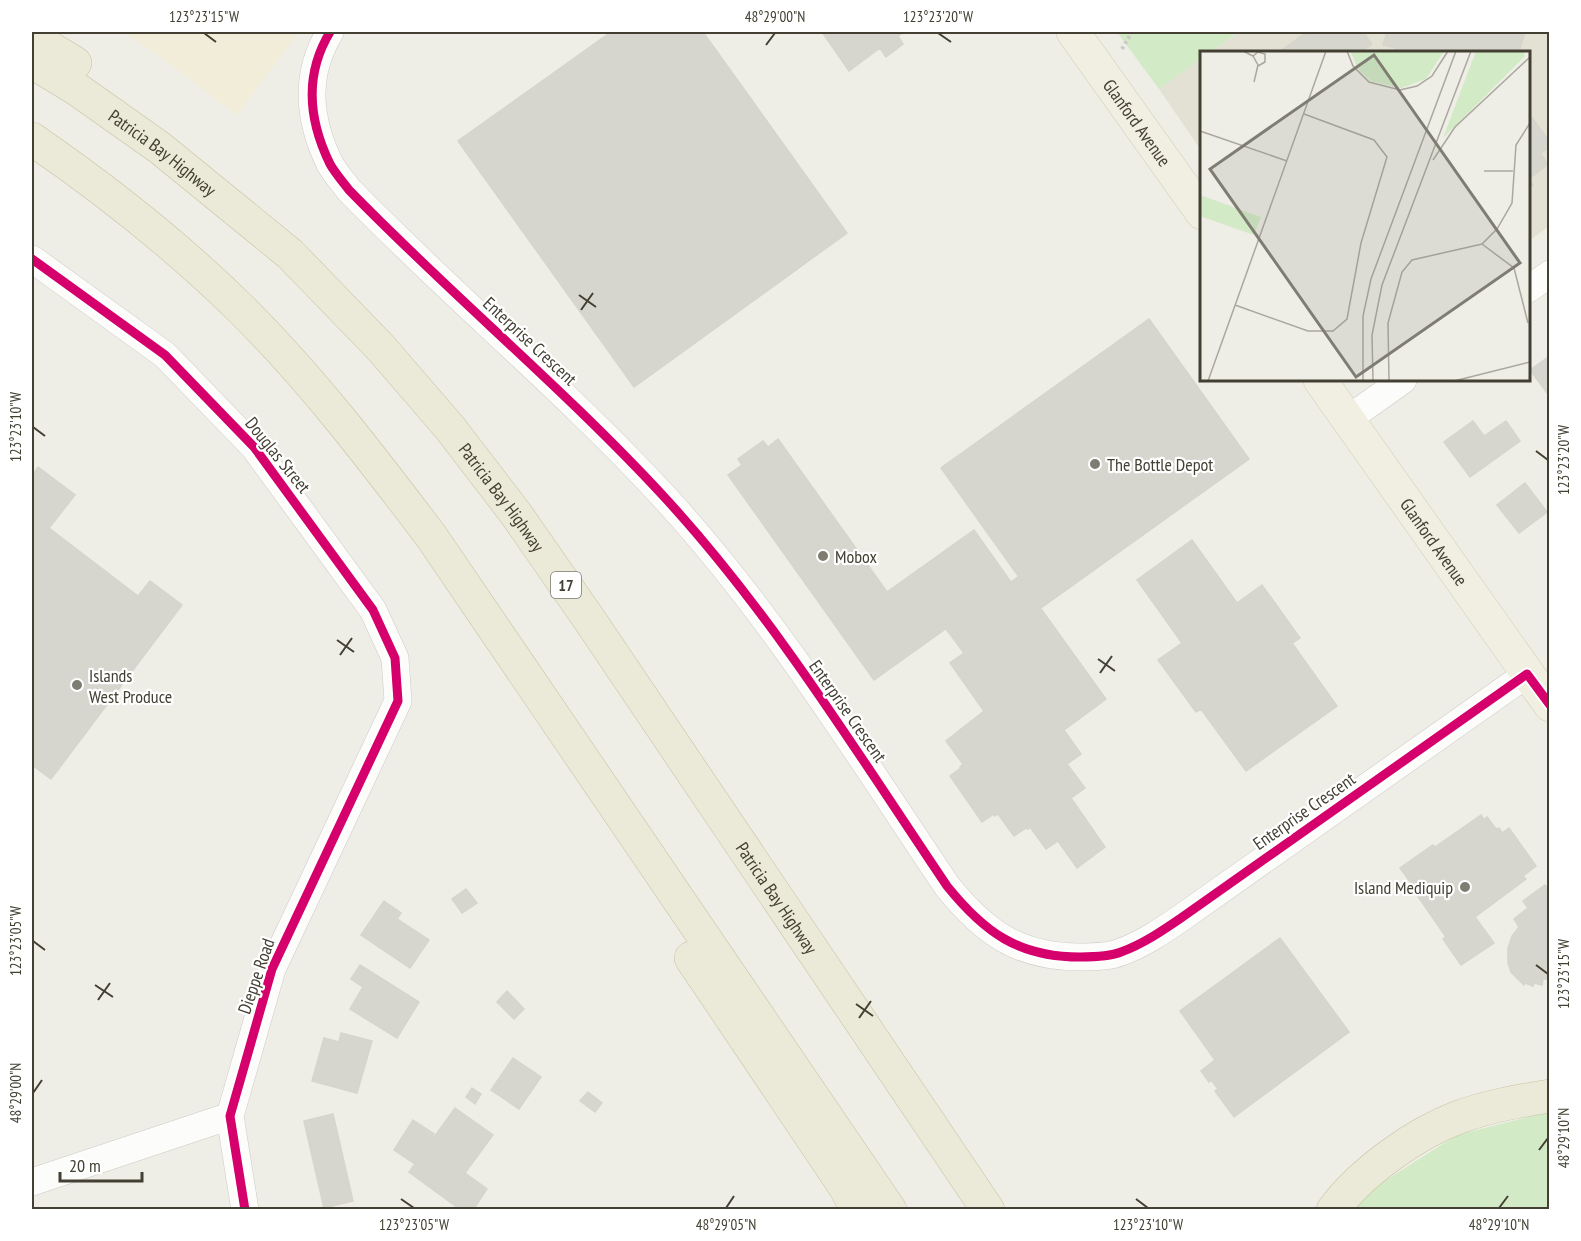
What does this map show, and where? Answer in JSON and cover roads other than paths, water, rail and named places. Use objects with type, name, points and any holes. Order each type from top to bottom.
[{"type":"highway","points":[[32,37],[69,58],[143,108],[208,159],[290,254]]},
{"type":"highway","name":"Patricia Bay Highway","points":[[32,62],[78,90],[160,148],[290,254],[381,348],[450,428],[516,514],[988,1209]]},
{"type":"highway","points":[[32,139],[86,176],[158,233],[241,309],[304,377],[374,462],[430,536],[890,1209]]},
{"type":"highway","points":[[430,536],[539,731],[845,1187],[856,1209]]},
{"type":"highway","points":[[1333,1209],[1377,1165],[1418,1137],[1458,1117],[1507,1103],[1550,1096]]},
{"type":"main road","name":"Glanford Avenue","points":[[1073,32],[1200,210]]},
{"type":"main road","name":"Glanford Avenue","points":[[1321,381],[1550,705]]},
{"type":"street","name":"Enterprise Crescent","points":[[330,32],[321,47],[312,75],[312,106],[320,137],[331,165],[349,190],[577,408],[668,501],[751,600],[947,886],[967,911],[988,929],[1011,942],[1037,952],[1064,957],[1090,957],[1118,953],[1146,941],[1527,674]]},
{"type":"street","name":"Douglas Street","points":[[32,259],[165,355],[254,447],[374,610],[394,658],[398,700],[382,735]]},
{"type":"street","points":[[1530,288],[1550,274]]},
{"type":"street","points":[[1348,419],[1402,381]]},
{"type":"street","name":"Dieppe Road","points":[[245,1209],[230,1116],[272,969],[382,735]]},
{"type":"street","points":[[32,1182],[230,1116]]},
{"type":"place","name":"The Bottle Depot","points":[[1095,464]]},
{"type":"place","name":"Mobox","points":[[823,556]]},
{"type":"place","name":"Islands West Produce","points":[[77,685]]},
{"type":"place","name":"Island Mediquip","points":[[1465,887]]}]
